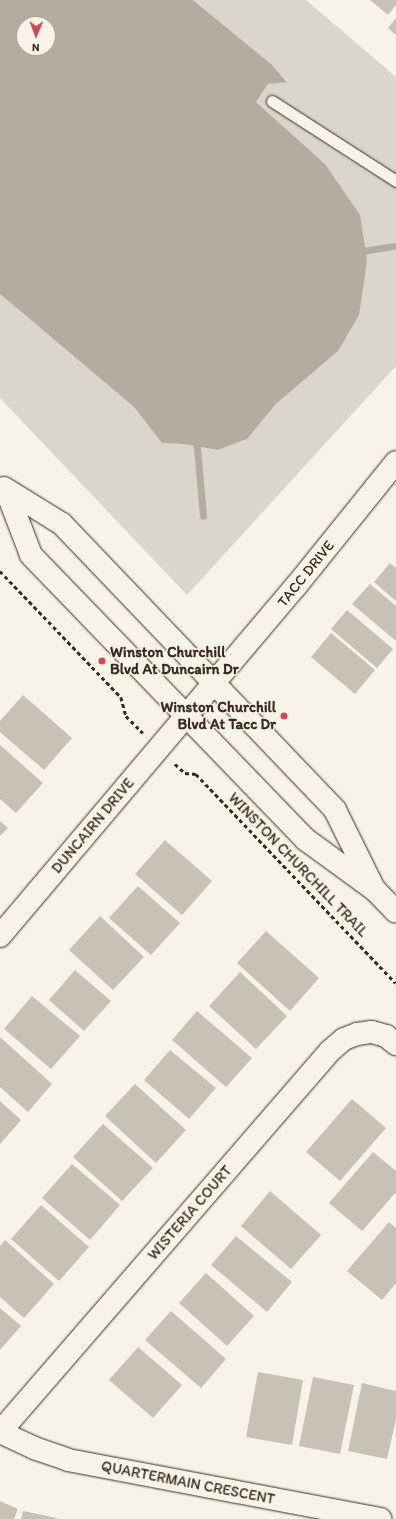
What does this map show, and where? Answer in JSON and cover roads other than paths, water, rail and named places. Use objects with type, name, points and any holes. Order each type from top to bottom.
[{"type":"street","name":"TACC DRIVE","points":[[186,716],[296,586],[396,462]]},
{"type":"street","points":[[4,488],[62,524],[335,810],[375,890]]},
{"type":"street","points":[[4,488],[31,554],[305,839],[375,890],[396,912]]},
{"type":"street","name":"DUNCAIRN DRIVE","points":[[0,936],[186,716]]},
{"type":"street","name":"WISTERIA COURT","points":[[0,1432],[330,1051],[344,1039],[356,1034],[372,1032],[386,1036],[396,1044]]},
{"type":"street","name":"QUARTERMAIN CRESCENT","points":[[0,1432],[34,1448],[68,1460],[380,1519]]},
{"type":"lane","points":[[272,101],[396,180]]},
{"type":"waterway","points":[[356,252],[395,246]]},
{"type":"waterway","points":[[196,437],[203,516]]},
{"type":"place","name":"Winston Churchill Blvd At Duncairn Dr","points":[[102,661]]},
{"type":"place","name":"Winston Churchill Blvd At Tacc Dr","points":[[284,716]]}]
